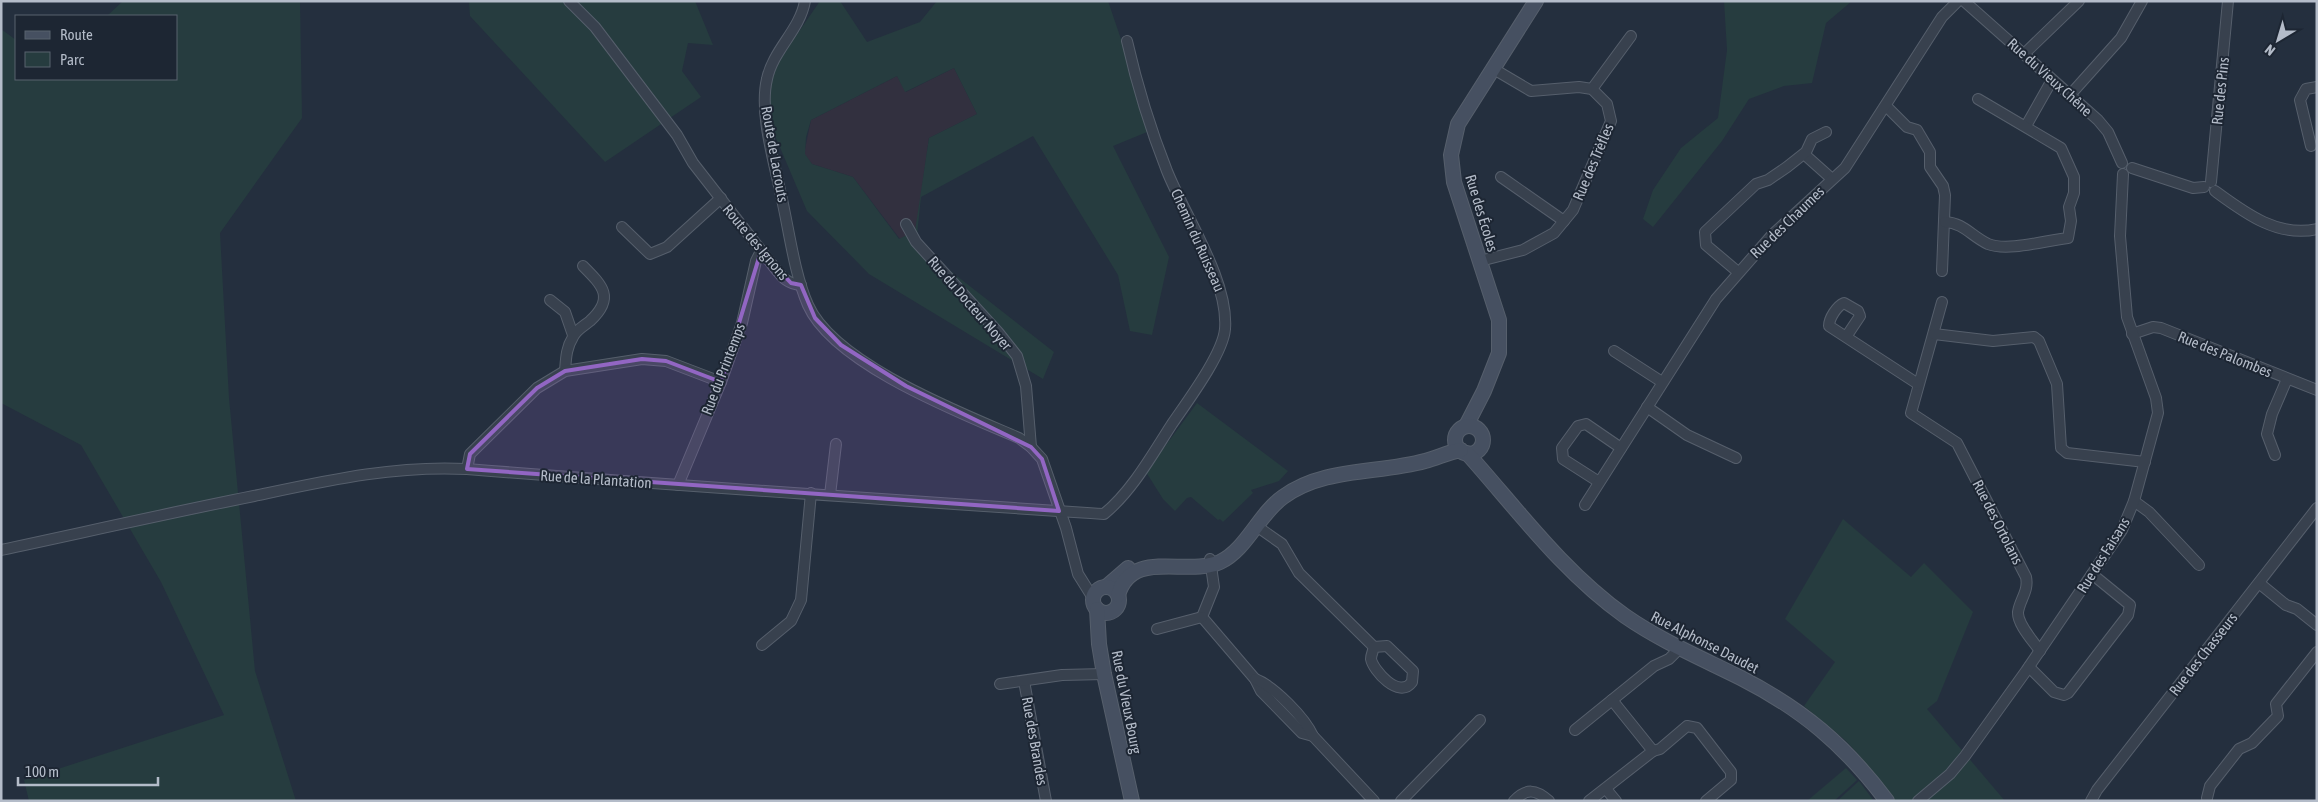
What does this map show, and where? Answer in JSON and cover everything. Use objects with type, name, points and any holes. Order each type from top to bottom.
[{"type":"street","name":"Route des Ignons","points":[[569,1],[595,27],[656,106],[693,163],[784,280],[791,284],[801,285],[814,318],[841,345],[906,386],[1019,438],[1032,447],[1042,459],[1059,511]]},
{"type":"street","name":"Route de Lacrouts","points":[[801,285],[777,174],[764,100],[767,79],[773,62],[801,17],[805,1]]},
{"type":"street","name":"Rue des Écoles","points":[[1472,428],[1499,353],[1499,320],[1454,182],[1452,156],[1458,124],[1536,1]]},
{"type":"street","name":"Rue des Chaumes","points":[[1585,505],[1716,299],[1772,235],[1845,168],[1942,17],[1958,1]]},
{"type":"street","name":"Rue du Vieux Chêne","points":[[1964,1],[2070,95],[2108,132],[2126,169]]},
{"type":"street","points":[[2024,54],[2079,1]]},
{"type":"street","points":[[2070,95],[2121,38],[2142,1]]},
{"type":"street","name":"Rue des Pins","points":[[2210,187],[2228,1]]},
{"type":"street","points":[[1492,68],[1530,91],[1579,87],[1592,89],[1631,36]]},
{"type":"street","name":"Chemin du Ruisseau","points":[[1059,511],[1104,514],[1116,504],[1151,456],[1212,362],[1225,331],[1224,300],[1167,172],[1141,99],[1126,41]]},
{"type":"street","points":[[2026,126],[2052,80]]},
{"type":"street","points":[[2311,146],[2300,100],[2306,90],[2317,87]]},
{"type":"street","name":"Rue des Trèfles","points":[[1480,261],[1523,250],[1554,233],[1573,210],[1612,121],[1607,104],[1592,89]]},
{"type":"street","points":[[1944,222],[1956,222],[1988,244],[1995,246],[2036,245],[2044,240],[2068,238],[2071,221],[2069,207],[2074,193],[2074,177],[2061,148],[1978,99]]},
{"type":"street","points":[[1886,106],[1907,126],[1917,130],[1930,152],[1930,167],[1943,186],[1945,195],[1942,271]]},
{"type":"street","points":[[1738,272],[1706,245],[1704,232],[1756,184],[1768,180],[1804,154],[1812,139],[1826,132]]},
{"type":"street","points":[[1804,154],[1832,179]]},
{"type":"street","points":[[2126,169],[2193,188],[2210,187],[2250,215],[2283,230],[2317,229]]},
{"type":"street","name":"Rue des Faisans","points":[[1918,801],[1950,774],[2029,667],[2122,530],[2134,500],[2158,413],[2156,398],[2126,317],[2120,236],[2126,169]]},
{"type":"street","points":[[1502,177],[1564,221]]},
{"type":"street","points":[[622,227],[650,254],[667,247],[721,198]]},
{"type":"street","name":"Rue du Docteur Noyer","points":[[906,224],[916,242],[998,332],[1017,356],[1026,386],[1032,447]]},
{"type":"street","name":"Rue du Printemps","points":[[678,485],[721,382],[742,323],[756,261],[761,251]]},
{"type":"street","points":[[565,371],[566,351],[574,335],[592,318],[603,304],[605,293],[600,283],[583,266]]},
{"type":"street","points":[[550,300],[565,312],[574,335]]},
{"type":"street","points":[[1846,337],[1918,384],[1942,302]]},
{"type":"street","name":"Rue des Palombes","points":[[2132,334],[2153,327],[2161,328],[2317,390]]},
{"type":"street","points":[[1934,334],[1994,341],[2034,337],[2039,341],[2057,384],[2061,448],[2067,453],[2145,462]]},
{"type":"street","points":[[1614,351],[1662,382]]},
{"type":"street","points":[[467,469],[470,454],[537,388],[565,371],[642,359],[666,361],[721,382]]},
{"type":"street","points":[[2275,455],[2267,434],[2272,414],[2287,379]]},
{"type":"street","name":"Rue des Ortolans","points":[[1918,384],[1911,414],[1957,443],[2026,577],[2028,586],[2018,613],[2040,651]]},
{"type":"street","points":[[1647,407],[1687,435],[1736,458]]},
{"type":"street","points":[[1599,482],[1564,459],[1562,448],[1578,426],[1586,424],[1621,448]]},
{"type":"street","points":[[1059,511],[1078,574],[1083,583],[1101,599],[1117,606],[1118,595],[1126,579],[1145,568],[1160,565],[1190,568],[1211,562],[1252,529],[1275,503],[1309,483],[1357,471],[1407,465],[1469,450],[1483,440],[1472,428],[1459,430],[1456,436],[1457,446],[1469,450]]},
{"type":"street","points":[[1407,465],[1456,436]]},
{"type":"street","points":[[830,494],[836,444]]},
{"type":"street","name":"Rue Alphonse Daudet","points":[[1469,450],[1493,482],[1587,585],[1645,630],[1679,649],[1741,678],[1790,706],[1841,746],[1886,801]]},
{"type":"street","name":"Rue de la Plantation","points":[[1,550],[368,473],[419,468],[467,469],[830,494],[997,509],[1059,511]]},
{"type":"street","points":[[762,645],[791,621],[801,600],[811,494]]},
{"type":"street","points":[[2134,500],[2148,512],[2198,565]]},
{"type":"street","name":"Rue des Chasseurs","points":[[2092,801],[2098,790],[2317,508]]},
{"type":"street","points":[[1252,529],[1282,544],[1298,573],[1374,648],[1390,648],[1412,671],[1414,678],[1410,686],[1401,689],[1394,687],[1374,666],[1371,661],[1374,648]]},
{"type":"street","points":[[1101,599],[1132,566],[1145,560],[1154,558],[1211,562]]},
{"type":"street","points":[[1202,617],[1214,587],[1211,562]]},
{"type":"street","points":[[2029,667],[2059,695],[2068,693],[2128,615],[2130,605],[2092,574]]},
{"type":"street","points":[[2259,583],[2286,605],[2297,609],[2317,625]]},
{"type":"street","points":[[1101,599],[1113,589],[1118,595]]},
{"type":"street","name":"Rue du Vieux Bourg","points":[[1101,599],[1099,644],[1132,801]]},
{"type":"street","points":[[1157,629],[1202,617]]},
{"type":"street","points":[[1202,617],[1256,679],[1261,691],[1302,733],[1313,736],[1374,801]]},
{"type":"street","points":[[1576,730],[1654,666],[1669,659],[1679,649]]},
{"type":"street","points":[[2206,800],[2210,786],[2239,749],[2252,744],[2278,716],[2276,704],[2317,652]]},
{"type":"street","name":"Rue des Brandes","points":[[1000,684],[1062,675],[1104,674]]},
{"type":"street","name":"Rue des Brandes","points":[[1024,680],[1046,801]]},
{"type":"street","points":[[1612,700],[1653,751]]},
{"type":"street","points":[[1401,801],[1480,720]]},
{"type":"street","points":[[1589,801],[1688,726],[1697,728],[1731,772],[1731,780],[1706,801]]},
{"type":"street","points":[[1606,789],[1616,801]]},
{"type":"street","points":[[1514,801],[1525,792],[1532,790],[1541,793],[1549,801]]},
{"type":"highlighted area","points":[[761,251],[791,283],[801,285],[815,318],[841,345],[906,386],[1031,447],[1042,459],[1059,511],[467,469],[470,454],[537,388],[565,371],[642,359],[666,361],[721,382]]},
{"type":"shaded area","points":[[954,68],[977,114],[929,138],[916,231],[900,239],[853,177],[812,164],[804,154],[811,120],[897,76],[906,92]]},
{"type":"green space","points":[[123,1],[300,1],[302,118],[220,233],[229,398],[255,671],[296,801],[29,801],[24,780],[224,715],[161,582],[81,445],[1,403],[1,29],[15,39],[15,80],[178,80],[178,15],[108,15]]},
{"type":"green space","points":[[469,1],[695,1],[713,45],[688,43],[682,71],[701,97],[605,162],[470,16]]},
{"type":"green space","points":[[820,1],[840,1],[867,42],[920,22],[937,1],[1108,1],[1152,130],[1113,146],[1169,257],[1152,335],[1130,331],[1118,275],[1033,136],[921,197],[916,244],[1054,352],[1043,379],[869,274],[807,211],[776,138],[767,101],[776,65]],"holes":[[[954,68],[977,114],[929,138],[915,231],[899,239],[853,177],[812,164],[805,154],[806,137],[811,120],[897,76],[905,92]]]},
{"type":"green space","points":[[1724,1],[1852,1],[1826,23],[1812,83],[1784,86],[1749,99],[1722,141],[1653,227],[1643,219],[1653,190],[1681,148],[1718,118],[1727,50]]},
{"type":"green space","points":[[1197,403],[1288,471],[1279,481],[1251,490],[1253,493],[1223,522],[1220,519],[1218,520],[1191,497],[1187,498],[1175,511],[1163,499],[1146,472]]},
{"type":"green space","points":[[1843,519],[1911,577],[1924,563],[1973,612],[1937,701],[1927,709],[2005,801],[1889,801],[1857,758],[1859,755],[1845,740],[1804,706],[1835,662],[1785,619]]},
{"type":"green space","points":[[1846,768],[1857,780],[1834,801],[1807,801]]},
{"type":"green space","points":[[1859,781],[1874,801],[1837,801]]}]
